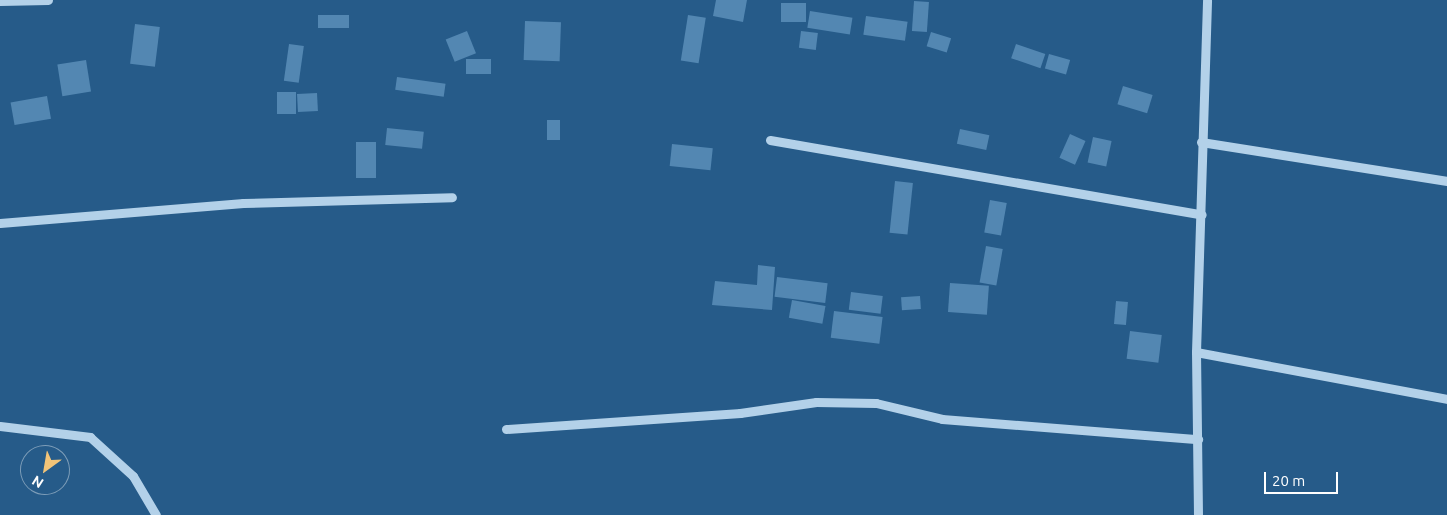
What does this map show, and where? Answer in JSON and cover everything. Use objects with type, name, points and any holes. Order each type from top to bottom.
[{"type":"street","points":[[0,1],[48,0]]},
{"type":"street","points":[[1198,515],[1196,352],[1202,215],[1201,142],[1207,0]]},
{"type":"street","points":[[770,140],[1202,215]]},
{"type":"street","points":[[1201,142],[1447,181]]},
{"type":"street","points":[[0,222],[243,203],[452,197]]},
{"type":"street","points":[[1196,352],[1447,398]]},
{"type":"street","points":[[506,428],[740,413],[836,403],[876,403],[942,419],[1198,439]]},
{"type":"street","points":[[0,426],[90,437],[133,476],[156,515]]},
{"type":"building","points":[[716,0],[747,0],[743,22],[713,16]]},
{"type":"building","points":[[914,1],[929,2],[927,32],[912,31]]},
{"type":"building","points":[[781,3],[806,3],[806,22],[781,22]]},
{"type":"building","points":[[810,11],[852,18],[850,35],[807,28]]},
{"type":"building","points":[[318,15],[349,15],[349,28],[318,28]]},
{"type":"building","points":[[688,15],[706,18],[699,63],[681,60]]},
{"type":"building","points":[[866,16],[908,22],[905,41],[863,35]]},
{"type":"building","points":[[525,21],[561,22],[560,61],[524,60]]},
{"type":"building","points":[[135,24],[160,27],[155,67],[130,64]]},
{"type":"building","points":[[467,31],[476,53],[455,62],[446,40]]},
{"type":"building","points":[[801,31],[818,33],[816,50],[799,48]]},
{"type":"building","points":[[931,32],[951,38],[947,52],[927,46]]},
{"type":"building","points":[[289,44],[304,46],[299,83],[284,81]]},
{"type":"building","points":[[1016,44],[1045,54],[1040,68],[1011,58]]},
{"type":"building","points":[[1049,54],[1070,60],[1066,74],[1045,68]]},
{"type":"building","points":[[466,59],[491,59],[491,74],[466,74]]},
{"type":"building","points":[[86,60],[91,92],[62,96],[57,65]]},
{"type":"building","points":[[397,77],[446,84],[444,97],[395,90]]},
{"type":"building","points":[[1123,86],[1153,95],[1147,113],[1117,104]]},
{"type":"building","points":[[277,92],[296,92],[296,114],[277,114]]},
{"type":"building","points":[[317,93],[318,111],[298,112],[297,94]]},
{"type":"building","points":[[47,96],[51,119],[15,125],[11,102]]},
{"type":"building","points":[[547,120],[560,120],[560,140],[547,140]]},
{"type":"building","points":[[387,128],[424,132],[422,149],[385,145]]},
{"type":"building","points":[[960,129],[989,135],[986,150],[957,144]]},
{"type":"building","points":[[1070,134],[1086,141],[1075,165],[1059,158]]},
{"type":"building","points":[[1093,137],[1112,141],[1106,166],[1088,162]]},
{"type":"building","points":[[356,142],[376,142],[376,178],[356,178]]},
{"type":"building","points":[[672,144],[713,148],[710,170],[670,166]]},
{"type":"building","points":[[895,181],[913,183],[907,235],[890,233]]},
{"type":"building","points":[[990,200],[1007,203],[1001,235],[984,232]]},
{"type":"building","points":[[986,246],[1003,249],[996,285],[980,282]]},
{"type":"building","points":[[758,265],[775,267],[772,310],[712,305],[715,281],[757,285]]},
{"type":"building","points":[[777,277],[828,283],[825,303],[775,297]]},
{"type":"building","points":[[950,283],[989,286],[987,315],[948,312]]},
{"type":"building","points":[[851,292],[883,296],[881,314],[849,310]]},
{"type":"building","points":[[920,296],[921,309],[902,310],[901,297]]},
{"type":"building","points":[[792,300],[825,306],[822,324],[789,318]]},
{"type":"building","points":[[1116,301],[1128,302],[1126,325],[1114,324]]},
{"type":"building","points":[[834,311],[883,317],[879,344],[831,338]]},
{"type":"building","points":[[1130,331],[1162,335],[1158,363],[1127,359]]}]
